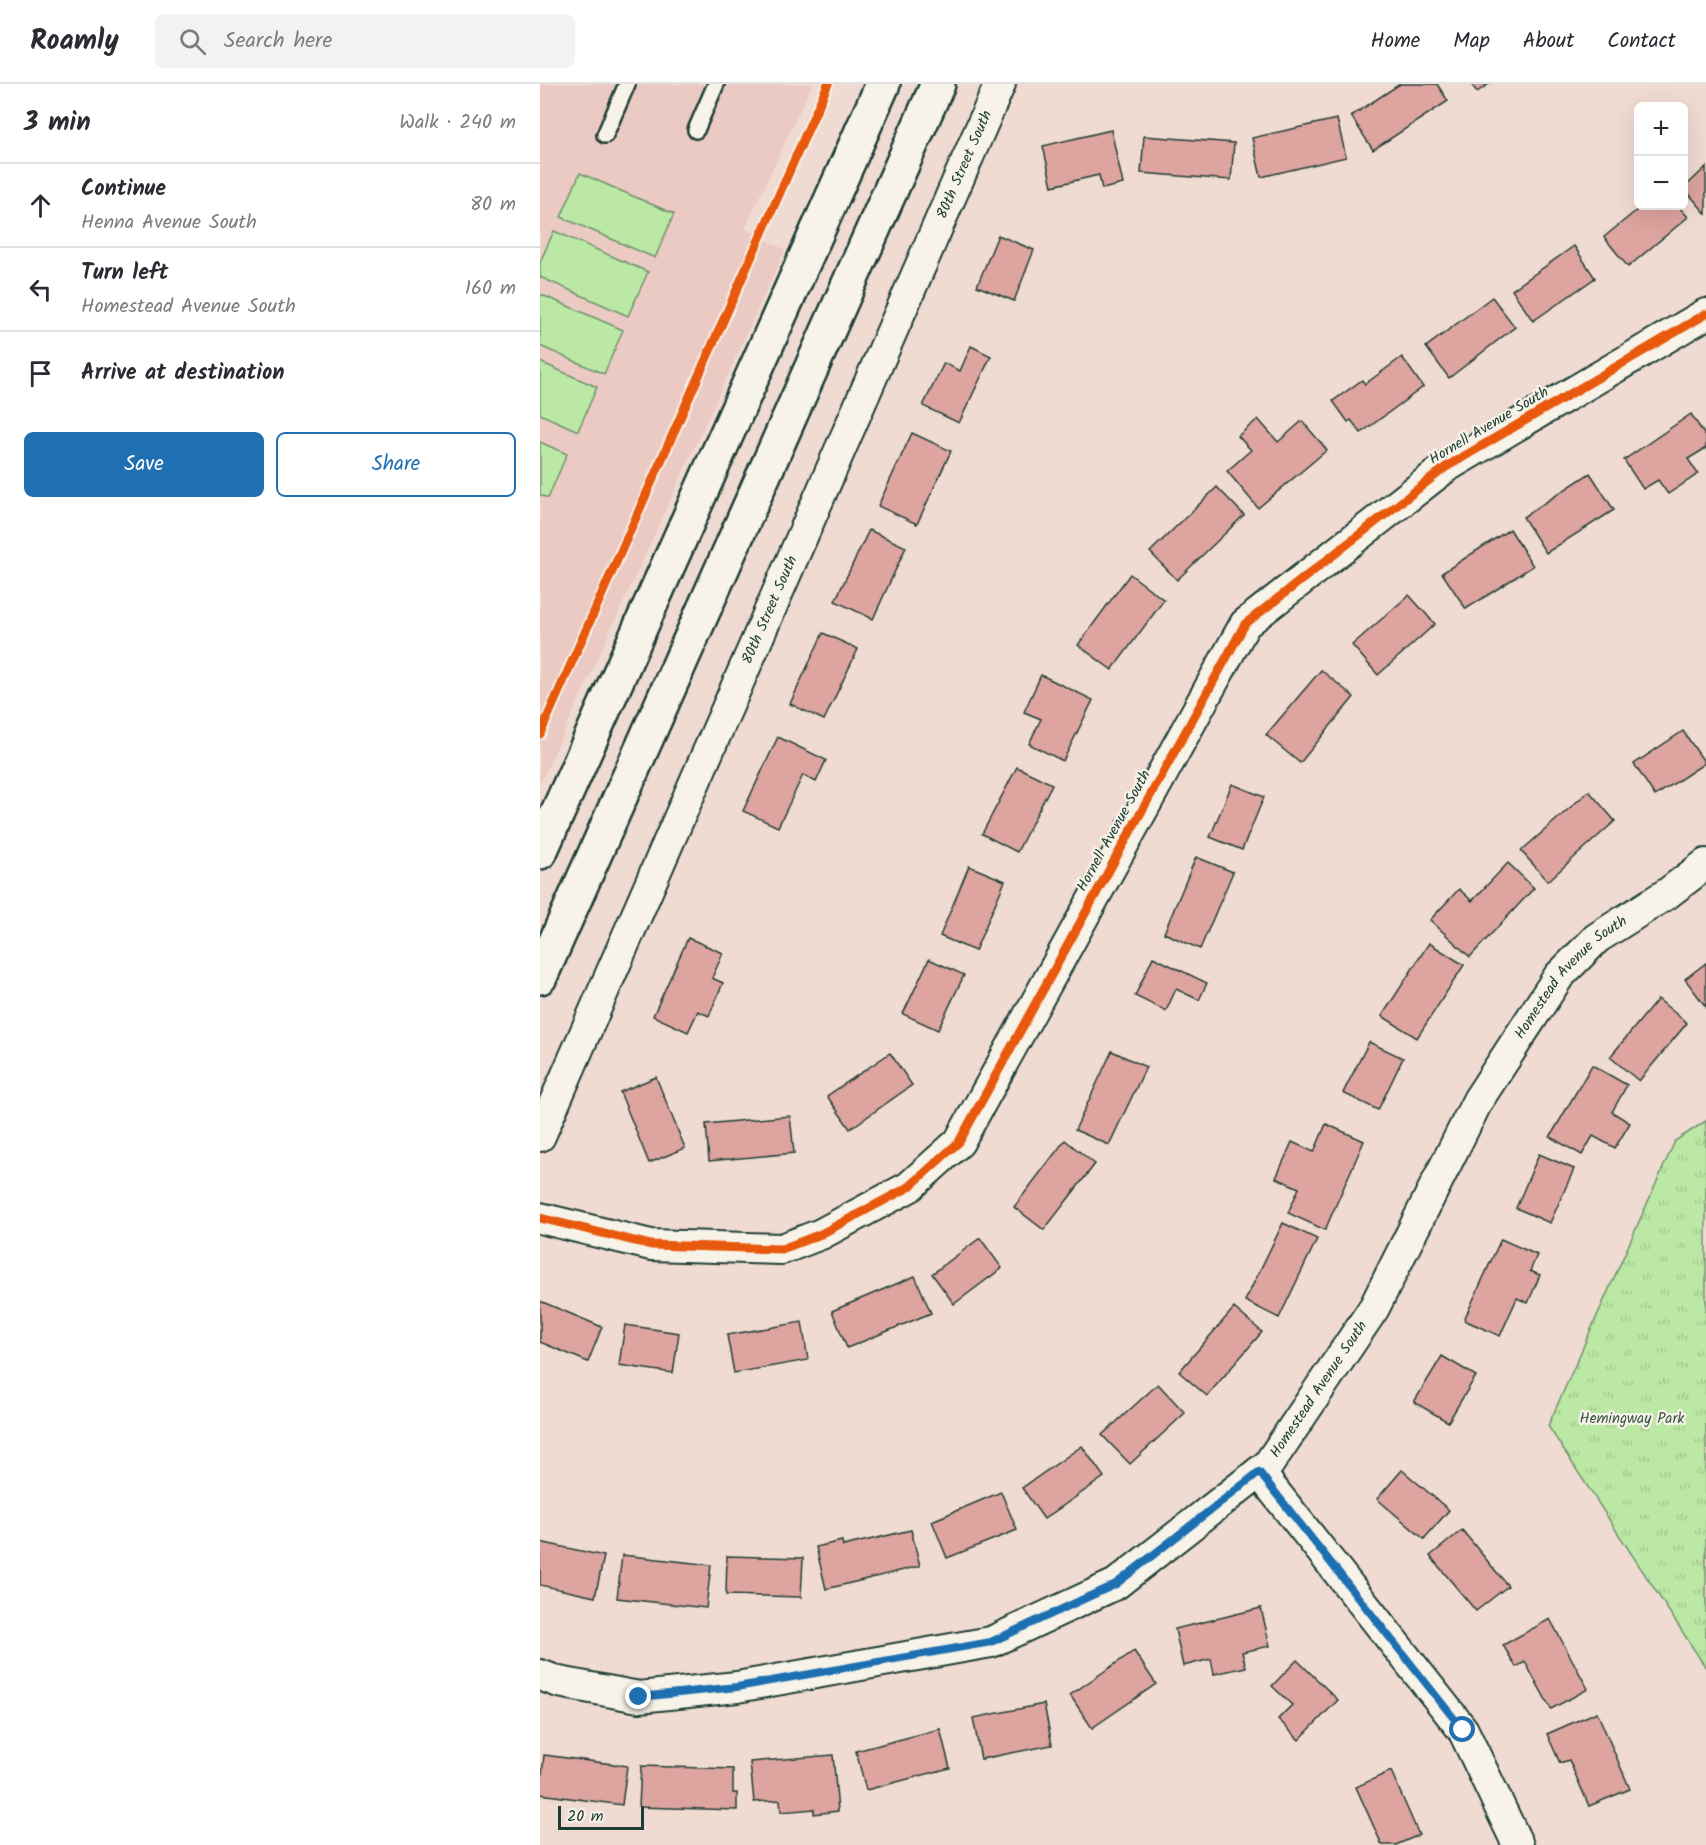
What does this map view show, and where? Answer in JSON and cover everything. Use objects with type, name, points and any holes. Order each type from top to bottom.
[{"type":"main road","points":[[540,852],[883,84]]},
{"type":"main road","points":[[540,977],[938,84]]},
{"type":"street","name":"80th Street South","points":[[540,1136],[1000,84]]},
{"type":"street","name":"Hornell Avenue South","points":[[540,1218],[651,1245],[782,1249],[821,1234],[909,1187],[959,1143],[1245,624],[1446,468],[1706,314]]},
{"type":"street","name":"Homestead Avenue South","points":[[540,1676],[559,1682],[639,1697],[737,1687],[991,1642],[1116,1584],[1268,1465],[1374,1308],[1478,1100],[1559,976],[1597,938],[1668,893],[1706,864]]},
{"type":"street","points":[[1259,1472],[1463,1730],[1518,1845]]},
{"type":"lane","points":[[605,135],[627,84]]},
{"type":"lane","points":[[696,130],[716,84]]},
{"type":"shaded area","points":[[540,84],[812,84],[745,228],[785,250],[540,784]]},
{"type":"green space","points":[[580,173],[674,214],[655,258],[561,217]]},
{"type":"green space","points":[[554,231],[648,272],[628,316],[540,277],[540,262]]},
{"type":"green space","points":[[540,294],[623,330],[604,374],[540,346]]},
{"type":"green space","points":[[540,362],[597,387],[578,431],[540,414]]},
{"type":"green space","points":[[540,442],[567,454],[548,498],[540,495]]},
{"type":"green space","name":"Hemingway Park","points":[[1706,1121],[1706,1668],[1548,1426],[1675,1141]]},
{"type":"building","points":[[1400,84],[1437,84],[1448,101],[1373,150],[1351,116]]},
{"type":"building","points":[[1471,84],[1489,84],[1477,92]]},
{"type":"building","points":[[1337,119],[1346,157],[1261,177],[1252,138]]},
{"type":"building","points":[[1111,130],[1123,184],[1102,189],[1099,175],[1052,186],[1043,146]]},
{"type":"building","points":[[1144,136],[1234,143],[1231,180],[1141,173]]},
{"type":"building","points":[[1706,167],[1706,214],[1688,193],[1688,184]]},
{"type":"building","points":[[1637,210],[1682,210],[1688,217],[1628,267],[1604,237]]},
{"type":"building","points":[[998,235],[1034,250],[1014,301],[977,286]]},
{"type":"building","points":[[1574,246],[1595,278],[1533,321],[1512,290]]},
{"type":"building","points":[[1492,297],[1515,327],[1449,378],[1426,347]]},
{"type":"building","points":[[971,346],[991,356],[959,423],[923,406],[944,363],[960,371]]},
{"type":"building","points":[[1402,357],[1423,387],[1361,433],[1351,420],[1348,422],[1333,401],[1362,380],[1365,384]]},
{"type":"building","points":[[1691,414],[1706,437],[1706,448],[1688,459],[1698,474],[1668,494],[1658,480],[1643,489],[1624,460]]},
{"type":"building","points":[[1258,419],[1278,442],[1302,421],[1327,450],[1258,508],[1227,471],[1251,450],[1238,436]]},
{"type":"building","points":[[912,433],[951,451],[917,524],[878,506]]},
{"type":"building","points":[[1590,473],[1614,510],[1546,553],[1523,517]]},
{"type":"building","points":[[1217,487],[1244,515],[1177,580],[1150,552]]},
{"type":"building","points":[[1510,529],[1533,566],[1466,609],[1442,573]]},
{"type":"building","points":[[869,530],[906,547],[873,619],[835,601]]},
{"type":"building","points":[[1130,574],[1164,600],[1112,670],[1078,645]]},
{"type":"building","points":[[1409,595],[1435,624],[1378,675],[1352,645]]},
{"type":"building","points":[[823,633],[858,649],[824,720],[790,704]]},
{"type":"building","points":[[1321,670],[1354,697],[1300,763],[1266,735]]},
{"type":"building","points":[[1041,675],[1093,700],[1063,761],[1029,744],[1041,719],[1024,712]]},
{"type":"building","points":[[1683,731],[1705,763],[1655,796],[1634,764]]},
{"type":"building","points":[[778,737],[826,760],[816,782],[803,775],[778,827],[743,811]]},
{"type":"building","points":[[1017,767],[1052,784],[1017,852],[982,834]]},
{"type":"building","points":[[1232,784],[1264,797],[1242,850],[1210,837]]},
{"type":"building","points":[[1589,791],[1615,821],[1548,881],[1521,851]]},
{"type":"building","points":[[1196,857],[1233,872],[1200,949],[1164,933]]},
{"type":"building","points":[[1508,863],[1534,888],[1470,957],[1430,920],[1459,889],[1472,901]]},
{"type":"building","points":[[969,866],[1005,881],[975,951],[940,936]]},
{"type":"building","points":[[688,938],[723,953],[712,978],[723,983],[709,1016],[698,1011],[688,1032],[653,1016]]},
{"type":"building","points":[[1429,943],[1464,965],[1417,1038],[1382,1016]]},
{"type":"building","points":[[1153,957],[1207,983],[1199,1000],[1176,989],[1166,1011],[1135,996]]},
{"type":"building","points":[[929,959],[964,975],[938,1030],[903,1014]]},
{"type":"building","points":[[1706,963],[1706,1007],[1685,979]]},
{"type":"building","points":[[1658,999],[1687,1023],[1639,1081],[1610,1057]]},
{"type":"building","points":[[1369,1042],[1403,1058],[1378,1110],[1343,1093]]},
{"type":"building","points":[[1112,1051],[1146,1067],[1109,1145],[1075,1130]]},
{"type":"building","points":[[890,1053],[912,1085],[850,1129],[827,1096]]},
{"type":"building","points":[[1592,1065],[1627,1085],[1612,1112],[1630,1123],[1615,1148],[1593,1136],[1582,1155],[1550,1137]]},
{"type":"building","points":[[656,1077],[685,1148],[649,1163],[620,1092]]},
{"type":"building","points":[[790,1116],[794,1153],[709,1161],[706,1124]]},
{"type":"building","points":[[1326,1124],[1364,1141],[1325,1230],[1288,1213],[1299,1188],[1276,1178],[1292,1142],[1314,1152]]},
{"type":"building","points":[[1065,1140],[1095,1164],[1044,1230],[1014,1207]]},
{"type":"building","points":[[1539,1154],[1574,1169],[1550,1223],[1516,1208]]},
{"type":"building","points":[[1283,1223],[1317,1239],[1279,1318],[1245,1301]]},
{"type":"building","points":[[980,1238],[1002,1268],[954,1304],[932,1274]]},
{"type":"building","points":[[1501,1239],[1537,1255],[1530,1271],[1540,1275],[1528,1303],[1517,1298],[1500,1336],[1464,1320]]},
{"type":"building","points":[[915,1276],[931,1313],[847,1348],[832,1311]]},
{"type":"building","points":[[540,1301],[602,1327],[588,1362],[540,1342]]},
{"type":"building","points":[[1234,1308],[1262,1332],[1207,1396],[1179,1372]]},
{"type":"building","points":[[802,1322],[808,1360],[734,1373],[727,1335]]},
{"type":"building","points":[[625,1325],[679,1333],[673,1373],[619,1365]]},
{"type":"building","points":[[1442,1356],[1476,1376],[1448,1422],[1414,1402]]},
{"type":"building","points":[[1158,1384],[1185,1413],[1130,1464],[1102,1435]]},
{"type":"building","points":[[1082,1446],[1104,1477],[1044,1519],[1022,1488]]},
{"type":"building","points":[[1402,1470],[1449,1510],[1424,1539],[1377,1499]]},
{"type":"building","points":[[1001,1492],[1017,1530],[947,1558],[932,1521]]},
{"type":"building","points":[[911,1530],[920,1566],[826,1589],[816,1547],[842,1541],[843,1546]]},
{"type":"building","points":[[1462,1530],[1508,1586],[1476,1611],[1430,1556]]},
{"type":"building","points":[[540,1542],[604,1556],[595,1597],[540,1585]]},
{"type":"building","points":[[622,1555],[711,1565],[706,1608],[617,1598]]},
{"type":"building","points":[[727,1556],[803,1558],[801,1597],[726,1595]]},
{"type":"building","points":[[1261,1608],[1270,1646],[1242,1652],[1246,1667],[1214,1674],[1211,1659],[1183,1666],[1175,1629]]},
{"type":"building","points":[[1550,1619],[1588,1689],[1551,1709],[1525,1662],[1516,1667],[1503,1645]]},
{"type":"building","points":[[1134,1651],[1156,1684],[1092,1728],[1070,1695]]},
{"type":"building","points":[[1297,1660],[1338,1700],[1299,1740],[1278,1719],[1292,1705],[1272,1686]]},
{"type":"building","points":[[1044,1704],[1052,1745],[981,1759],[973,1718]]},
{"type":"building","points":[[1597,1712],[1630,1789],[1589,1806],[1569,1760],[1560,1763],[1547,1734]]},
{"type":"building","points":[[940,1729],[950,1768],[866,1790],[856,1751]]},
{"type":"building","points":[[544,1755],[627,1766],[622,1805],[540,1794]]},
{"type":"building","points":[[833,1755],[838,1811],[814,1814],[814,1809],[781,1812],[780,1800],[754,1802],[750,1762]]},
{"type":"building","points":[[641,1766],[733,1769],[733,1793],[737,1793],[737,1810],[639,1807]]},
{"type":"building","points":[[1391,1771],[1419,1835],[1396,1845],[1382,1845],[1356,1787]]},
{"type":"cycle path","points":[[540,734],[828,84]]},
{"type":"cycle path","points":[[540,1218],[651,1245],[782,1249],[821,1234],[909,1187],[959,1142],[1245,624],[1446,467],[1706,314]]},
{"type":"route","points":[[639,1697],[737,1687],[991,1642],[1116,1584],[1259,1472],[1463,1730]]}]
